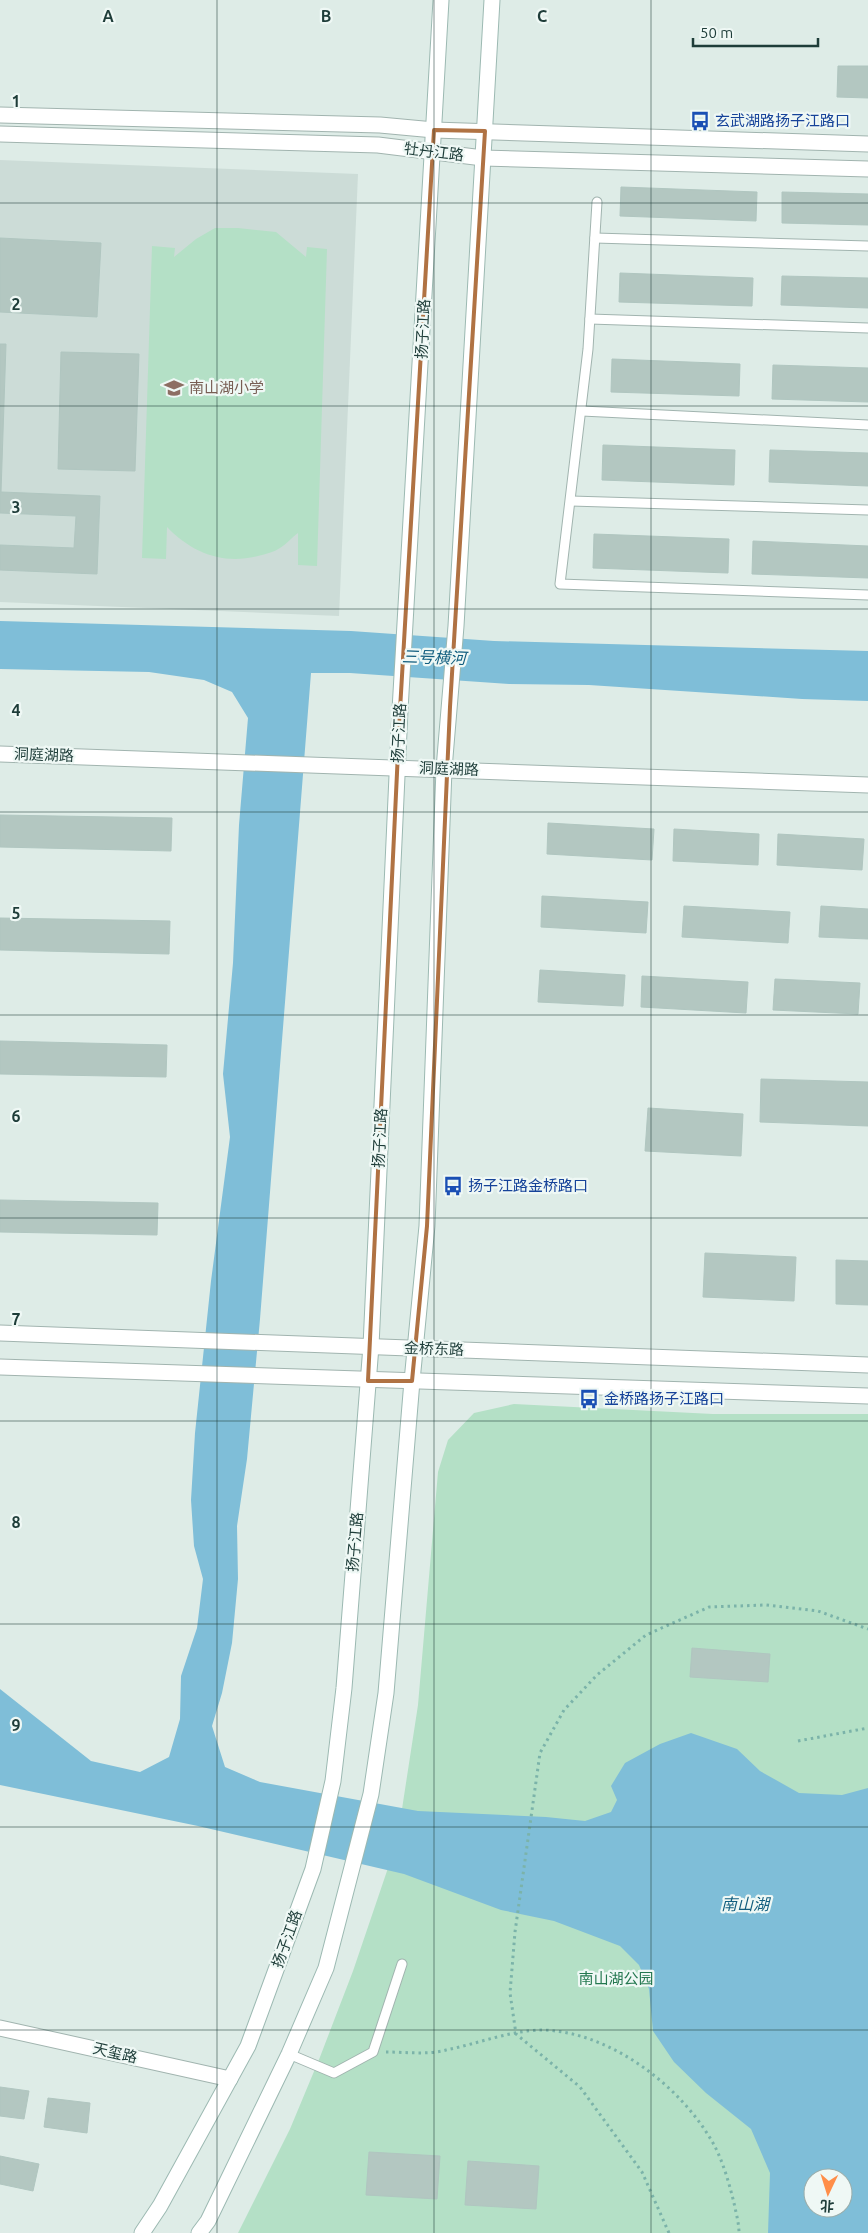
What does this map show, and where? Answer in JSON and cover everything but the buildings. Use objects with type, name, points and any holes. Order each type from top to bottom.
[{"type":"street","name":"扬子江路","points":[[142,2233],[160,2206],[248,2046],[313,1869],[333,1781],[344,1688],[371,1346],[400,710],[441,0]]},
{"type":"street","points":[[199,2233],[208,2221],[289,2054],[326,1968],[353,1870],[371,1794],[386,1693],[427,1226],[444,769],[456,626],[492,0]]},
{"type":"street","name":"牡丹江路","points":[[0,115],[380,124],[434,130],[868,144]]},
{"type":"street","name":"牡丹江路","points":[[0,134],[378,145],[483,158],[868,169]]},
{"type":"street","name":"洞庭湖路","points":[[0,754],[868,785]]},
{"type":"street","name":"金桥东路","points":[[0,1334],[868,1365]]},
{"type":"street","points":[[0,1367],[368,1381],[868,1396]]},
{"type":"street","name":"天玺路","points":[[0,2028],[230,2079]]},
{"type":"lane","points":[[597,202],[582,412],[560,584],[868,595]]},
{"type":"lane","points":[[595,238],[868,246]]},
{"type":"lane","points":[[590,319],[868,328]]},
{"type":"lane","points":[[582,412],[868,424]]},
{"type":"lane","points":[[571,501],[868,510]]},
{"type":"lane","points":[[289,2054],[334,2073],[373,2052],[402,1964]]},
{"type":"path","points":[[669,2233],[642,2172],[580,2087],[516,2034],[510,1993],[515,1932],[540,1753],[564,1710],[597,1675],[646,1635],[709,1607],[766,1605],[818,1611],[868,1629]]},
{"type":"path","points":[[798,1741],[868,1728]]},
{"type":"path","points":[[373,2052],[444,2051],[541,2030],[573,2033],[609,2046],[654,2076],[684,2102],[713,2143],[730,2184],[739,2233]]},
{"type":"highlighted area","points":[[434,130],[485,131],[450,707],[427,1226],[412,1381],[368,1381],[400,710]]},
{"type":"shaded area","name":"南山湖小学","points":[[0,160],[358,174],[339,616],[0,602]]},
{"type":"green space","points":[[215,228],[238,228],[276,232],[306,257],[307,247],[327,249],[317,566],[298,565],[298,533],[273,552],[233,559],[220,558],[198,550],[187,544],[167,527],[166,559],[142,558],[152,246],[175,248],[174,257],[196,239]]},
{"type":"green space","name":"南山湖公园","points":[[514,1404],[713,1414],[868,1414],[868,2233],[238,2233],[290,2129],[320,2057],[353,1971],[388,1868],[402,1809],[418,1705],[438,1472],[448,1440],[474,1413]]},
{"type":"water","points":[[0,621],[351,631],[494,641],[868,651],[868,701],[802,699],[589,685],[509,684],[350,673],[311,673],[260,1319],[247,1459],[237,1526],[238,1579],[232,1643],[222,1693],[212,1726],[225,1767],[260,1782],[418,1811],[546,1817],[585,1821],[611,1812],[617,1800],[611,1786],[625,1763],[660,1744],[691,1733],[737,1749],[760,1771],[799,1793],[842,1795],[868,1788],[868,2233],[768,2233],[770,2173],[751,2129],[706,2093],[674,2062],[653,2031],[649,1989],[639,1965],[620,1946],[554,1921],[501,1910],[404,1874],[198,1826],[0,1785],[0,1689],[91,1761],[140,1772],[169,1757],[180,1719],[181,1676],[197,1628],[203,1579],[194,1546],[191,1500],[195,1433],[211,1281],[230,1137],[223,1074],[233,963],[239,825],[248,718],[232,692],[204,680],[149,672],[0,669]]},
{"type":"place","name":"玄武湖路扬子江路口","points":[[700,121]]},
{"type":"place","name":"南山湖小学","points":[[174,388]]},
{"type":"place","name":"扬子江路金桥路口","points":[[453,1186]]},
{"type":"place","name":"金桥路扬子江路口","points":[[589,1399]]},
{"type":"water label","name":"三号横河","points":[[434,657]]},
{"type":"water label","name":"南山湖","points":[[745,1904]]}]
